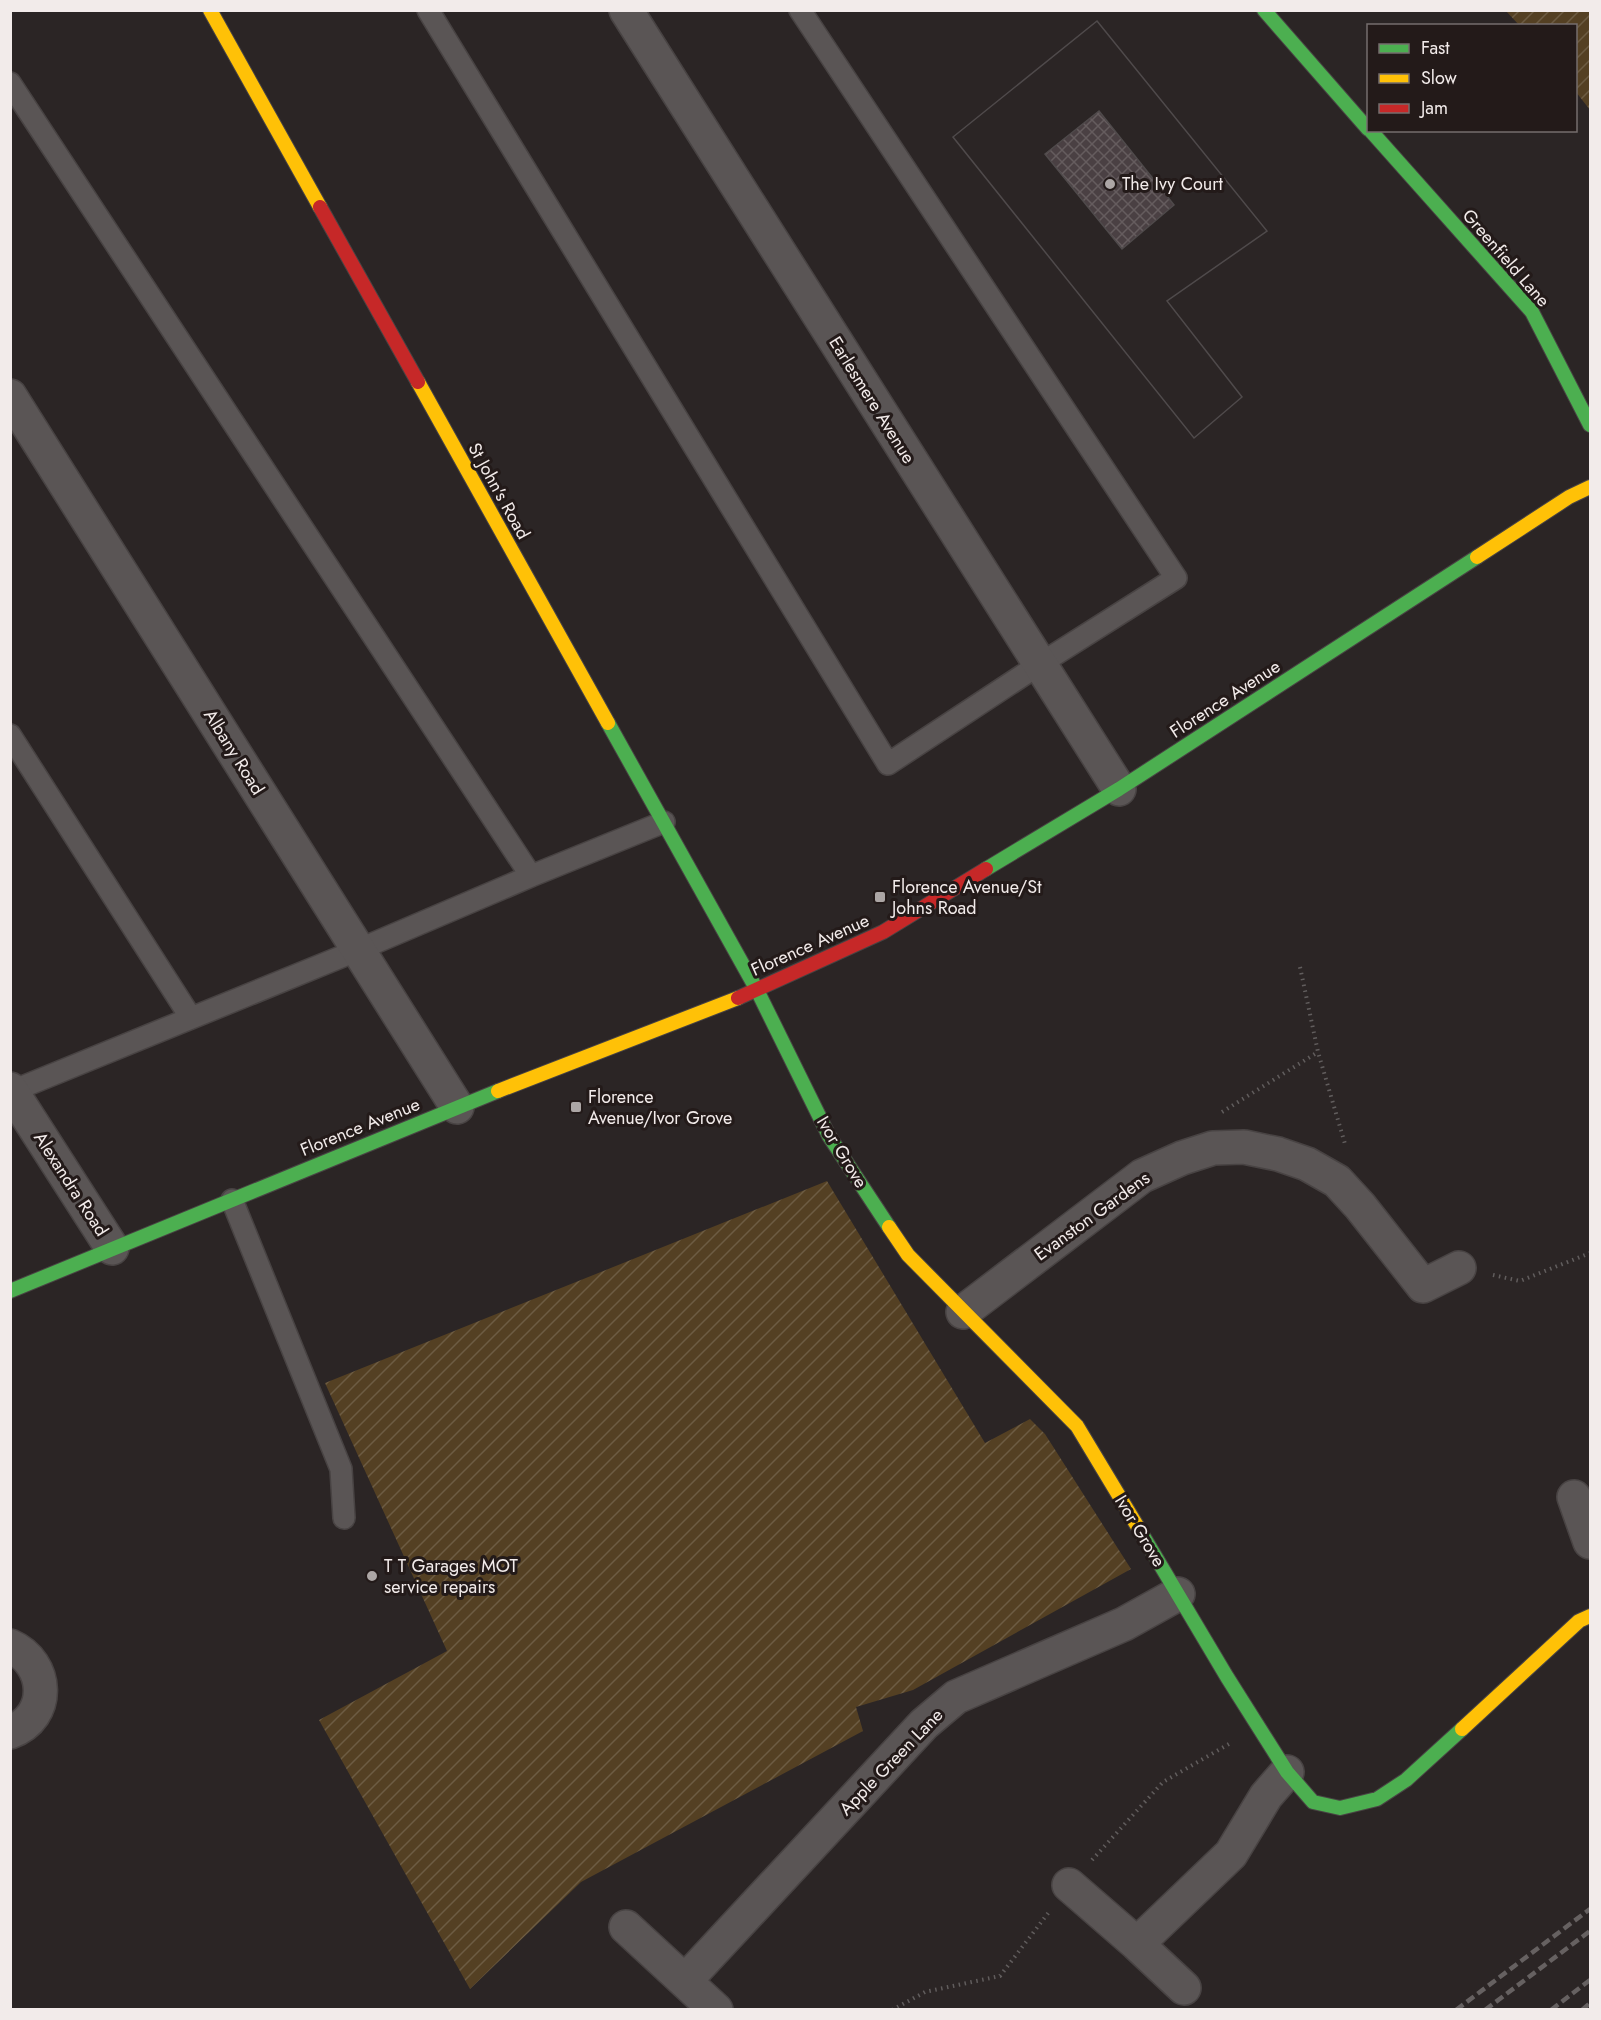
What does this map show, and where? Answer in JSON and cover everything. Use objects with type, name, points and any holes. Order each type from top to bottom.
[{"type":"street","name":"St John's Road","points":[[210,10],[757,990]]},
{"type":"street","name":"Earlesmere Avenue","points":[[626,10],[1119,789]]},
{"type":"street","name":"Greenfield Lane","points":[[1264,10],[1367,128]]},
{"type":"street","name":"Greenfield Lane","points":[[1371,132],[1532,312],[1590,425]]},
{"type":"street","name":"Albany Road","points":[[10,396],[457,1107]]},
{"type":"street","name":"Florence Avenue","points":[[10,1291],[457,1107],[757,990],[883,932],[1119,789],[1569,497],[1590,487]]},
{"type":"street","name":"Ivor Grove","points":[[757,990],[829,1136],[908,1255],[1077,1426],[1287,1772],[1313,1802],[1340,1808],[1377,1799],[1406,1780],[1579,1621],[1590,1616]]},
{"type":"street","name":"Alexandra Road","points":[[11,1091],[112,1248]]},
{"type":"street","name":"Evanston Gardens","points":[[963,1312],[1142,1176],[1182,1158],[1214,1148],[1244,1147],[1278,1154],[1307,1164],[1337,1181],[1360,1206],[1423,1286],[1459,1268]]},
{"type":"street","points":[[1574,1497],[1590,1542]]},
{"type":"street","name":"Apple Green Lane","points":[[686,1981],[924,1724],[956,1697],[1124,1624],[1178,1594]]},
{"type":"street","points":[[10,1646],[29,1658],[37,1669],[41,1682],[41,1696],[37,1709],[29,1720],[17,1730],[10,1732]]},
{"type":"street","points":[[1137,1944],[1231,1854],[1266,1796],[1287,1772]]},
{"type":"street","points":[[1069,1885],[1184,1988]]},
{"type":"street","points":[[626,1927],[716,2010]]},
{"type":"lane","points":[[428,10],[888,764],[1176,578],[800,10]]},
{"type":"lane","points":[[10,83],[531,876]]},
{"type":"lane","points":[[10,735],[191,1018]]},
{"type":"lane","points":[[11,1091],[358,950],[663,822]]},
{"type":"lane","points":[[232,1200],[341,1469],[344,1518]]},
{"type":"path","points":[[1300,967],[1318,1052],[1350,1160],[1337,1181]]},
{"type":"path","points":[[1214,1148],[1216,1115],[1318,1052]]},
{"type":"path","points":[[1459,1268],[1520,1281],[1590,1253]]},
{"type":"shaded area","points":[[1506,11],[1590,11],[1590,110],[1577,93],[1577,24],[1518,24]]},
{"type":"shaded area","points":[[827,1181],[985,1443],[1030,1419],[1045,1434],[1131,1569],[913,1690],[856,1707],[863,1731],[581,1882],[470,1989],[319,1720],[447,1651],[325,1383]]},
{"type":"building","name":"The Ivy Court","points":[[1097,21],[1267,231],[1167,301],[1242,397],[1194,438],[953,137]],"holes":[[[1099,111],[1174,205],[1122,249],[1045,154]]]},
{"type":"building","name":"The Ivy Court","points":[[1097,21],[1267,231],[1167,301],[1242,397],[1194,438],[953,137]]},
{"type":"railway","points":[[1456,2010],[1590,1909]]},
{"type":"railway","points":[[1485,2010],[1590,1931]]},
{"type":"railway","points":[[1551,2010],[1590,1980]]},
{"type":"railway","points":[[1582,2010],[1590,2003]]},
{"type":"traffic: fast","points":[[1264,10],[1367,128]]},
{"type":"traffic: fast","points":[[1372,132],[1532,312],[1590,425]]},
{"type":"traffic: fast","points":[[986,869],[1119,789],[1477,557]]},
{"type":"traffic: fast","points":[[608,723],[757,990],[829,1136],[889,1227]]},
{"type":"traffic: fast","points":[[10,1291],[498,1091]]},
{"type":"traffic: fast","points":[[1139,1529],[1227,1677],[1287,1772],[1313,1802],[1340,1808],[1377,1799],[1406,1780],[1462,1729]]},
{"type":"traffic: slow","points":[[210,10],[320,207]]},
{"type":"traffic: slow","points":[[418,382],[608,723]]},
{"type":"traffic: slow","points":[[1477,557],[1569,497],[1590,487]]},
{"type":"traffic: slow","points":[[498,1091],[738,998]]},
{"type":"traffic: slow","points":[[889,1227],[908,1255],[1077,1426],[1139,1529]]},
{"type":"traffic: slow","points":[[1462,1729],[1579,1621],[1590,1616]]},
{"type":"traffic: jam","points":[[320,207],[418,382]]},
{"type":"traffic: jam","points":[[738,998],[883,932],[986,869]]},
{"type":"place","name":"The Ivy Court","points":[[1110,184]]},
{"type":"place","name":"Florence Avenue/St Johns Road","points":[[880,897]]},
{"type":"place","name":"Florence Avenue/Ivor Grove","points":[[576,1107]]},
{"type":"place","name":"T T Garages MOT service repairs","points":[[372,1576]]}]
